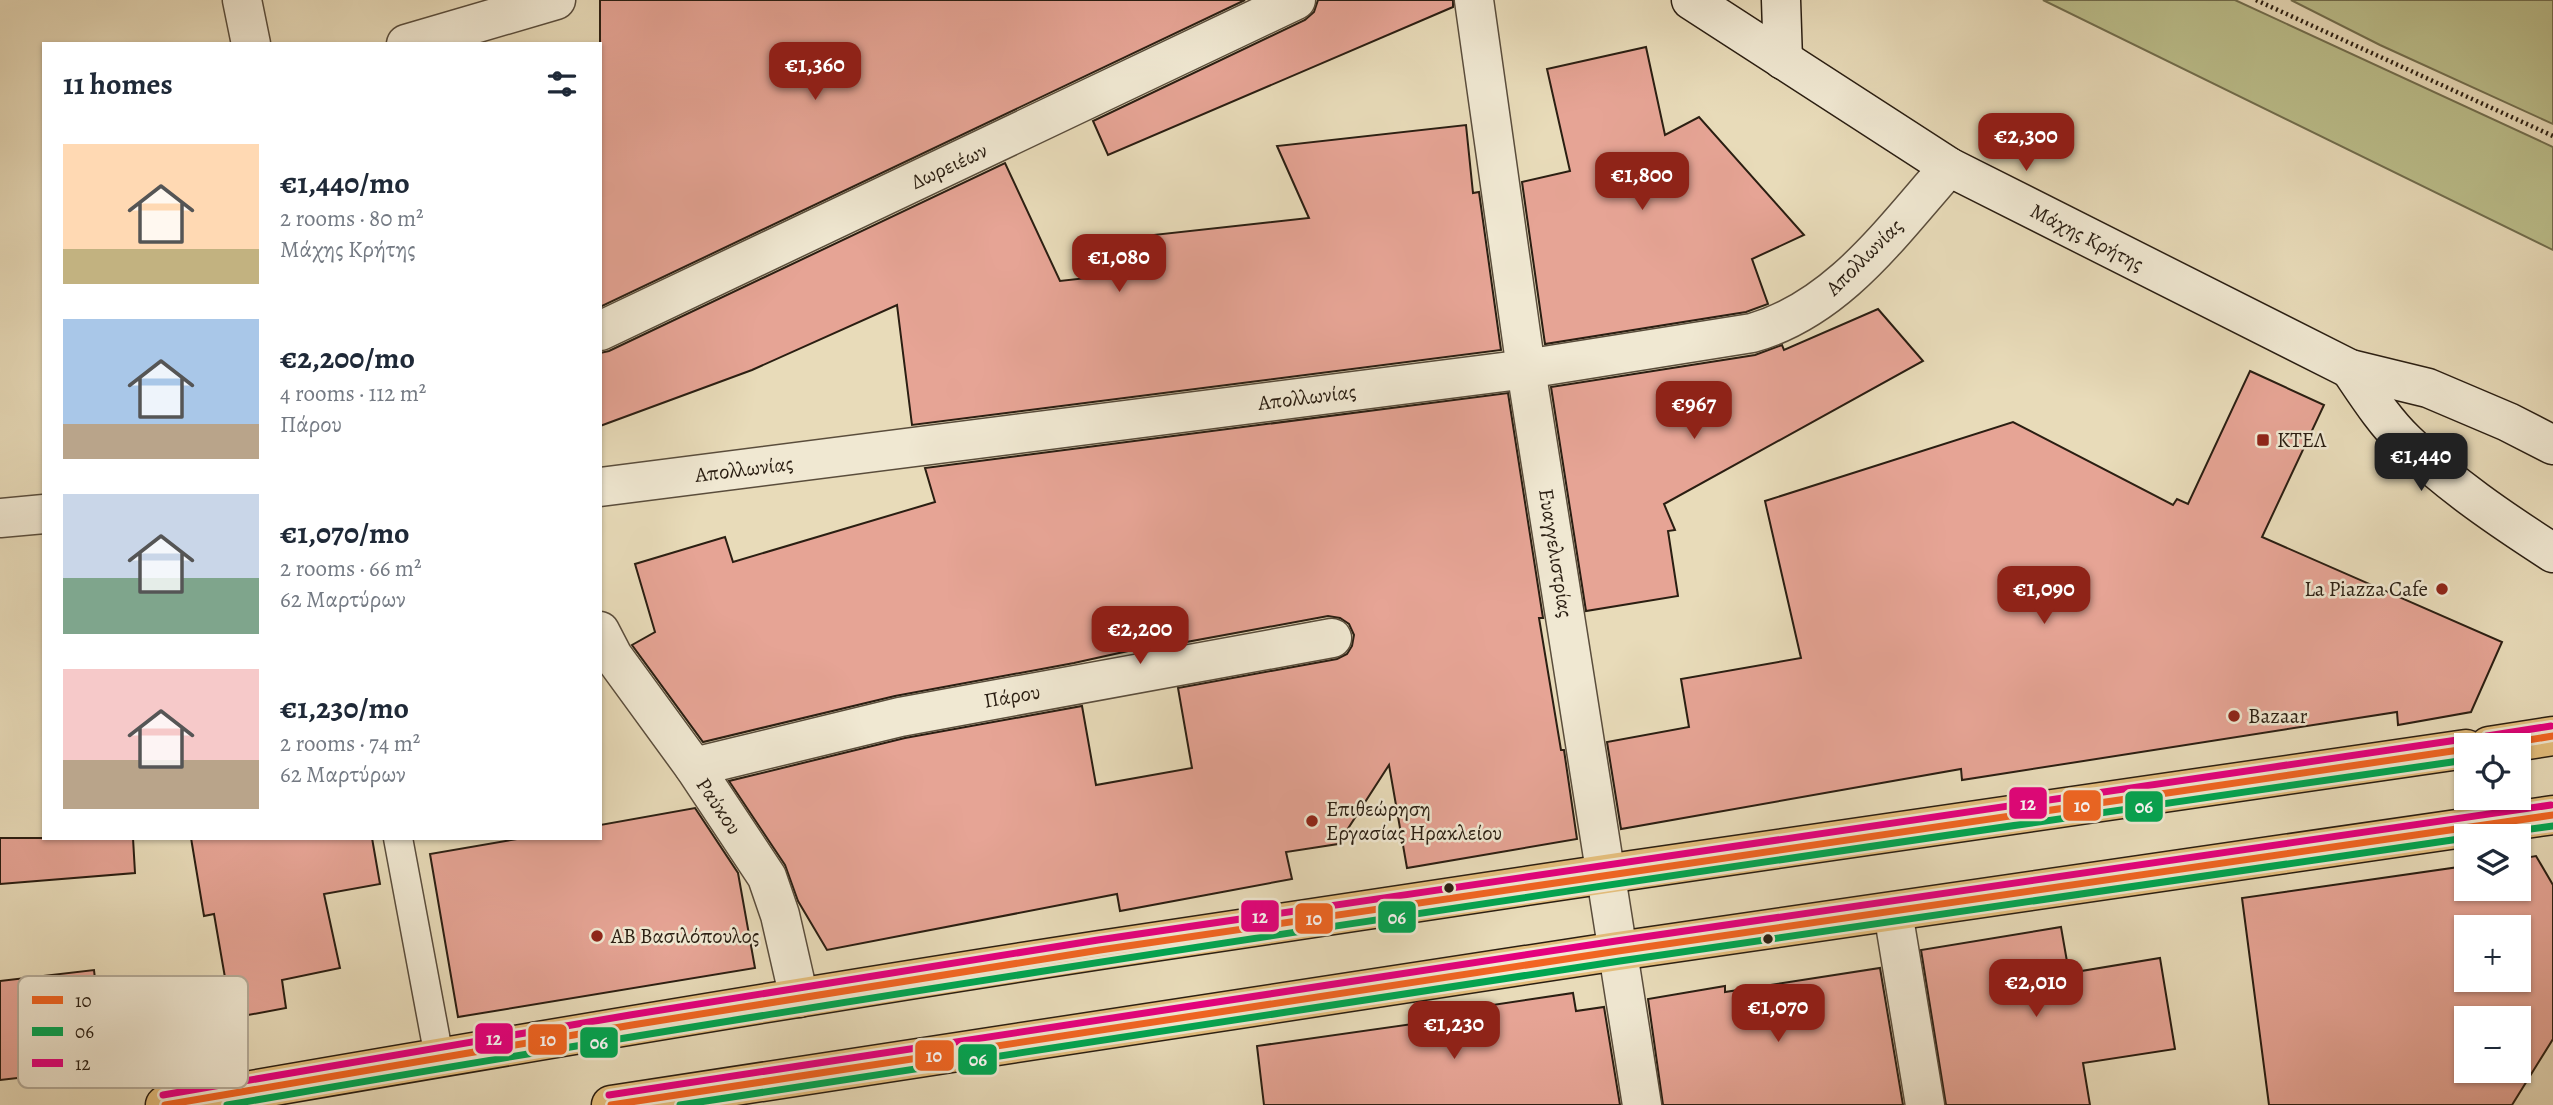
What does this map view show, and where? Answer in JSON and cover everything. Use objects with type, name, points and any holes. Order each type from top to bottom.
[{"type":"main road","points":[[2530,733],[2553,717]]},
{"type":"main road","points":[[2531,739],[2553,736]]},
{"type":"main road","points":[[164,1105],[799,998],[1606,873],[2454,751]]},
{"type":"main road","points":[[611,1105],[772,1093],[1618,951],[2553,815]]},
{"type":"street","points":[[242,0],[251,42]]},
{"type":"street","points":[[413,42],[556,0]]},
{"type":"street","name":"Δωρειέων","points":[[602,330],[1296,0]]},
{"type":"street","name":"Ευαγγελιστρίας","points":[[1474,0],[1527,369],[1642,1105]]},
{"type":"street","name":"Μάχης Κρήτης","points":[[1691,0],[1949,167],[2350,369],[2428,388],[2508,422],[2553,445]]},
{"type":"street","points":[[1781,0],[1783,60]]},
{"type":"street","name":"Απολλωνίας","points":[[602,487],[1527,369],[1752,333],[1784,322],[1819,301],[1853,274],[1949,167]]},
{"type":"street","name":"Μάχης Κρήτης","points":[[2350,369],[2383,416],[2406,442],[2495,516],[2553,553]]},
{"type":"street","points":[[0,518],[42,514]]},
{"type":"street","name":"Ραύκου","points":[[602,635],[613,656],[694,767],[767,877],[780,915],[799,998]]},
{"type":"street","name":"Πάρου","points":[[694,767],[900,716],[1332,638]]},
{"type":"street","points":[[1893,912],[1925,1105]]},
{"type":"lane","points":[[398,840],[439,1057]]},
{"type":"path","points":[[2256,0],[2553,136]]},
{"type":"green space","points":[[2043,0],[2235,0],[2553,147],[2553,250]]},
{"type":"green space","points":[[2291,0],[2553,0],[2553,124],[2380,45]]},
{"type":"building","points":[[600,0],[1245,0],[602,306]]},
{"type":"building","points":[[1318,0],[1453,0],[1453,7],[1108,155],[1093,121],[1305,20],[1314,12]]},
{"type":"building","points":[[1646,47],[1665,135],[1699,117],[1804,235],[1752,259],[1768,304],[1746,312],[1545,344],[1522,182],[1570,171],[1547,69]]},
{"type":"building","points":[[1466,125],[1473,193],[1479,192],[1501,350],[912,425],[897,305],[752,370],[602,425],[602,353],[1005,163],[1060,281],[1159,270],[1144,236],[1309,218],[1277,146]]},
{"type":"building","points":[[1878,309],[1923,361],[1664,504],[1675,530],[1668,531],[1678,596],[1586,611],[1551,387],[1755,355],[1782,345],[1784,350]]},
{"type":"building","points":[[2250,371],[2324,405],[2262,537],[2502,642],[2471,712],[2398,725],[2397,712],[1962,780],[1961,769],[1621,829],[1607,742],[1689,727],[1681,679],[1801,658],[1765,501],[2013,422],[2173,505],[2177,499],[2188,504]]},
{"type":"building","points":[[1508,393],[1543,618],[1539,618],[1561,750],[1564,750],[1577,839],[1407,868],[1389,765],[1338,844],[1286,852],[1292,879],[1120,911],[1117,894],[827,950],[798,901],[785,865],[729,781],[905,738],[1082,706],[1096,785],[1192,768],[1178,688],[1337,659],[1347,654],[1352,646],[1354,635],[1349,624],[1340,618],[1328,616],[1170,645],[1169,642],[1074,663],[895,696],[703,742],[632,645],[655,632],[635,564],[725,537],[733,562],[935,502],[925,468]]},
{"type":"building","name":"ΑΒ Βασιλόπουλος","points":[[695,808],[738,873],[755,968],[458,1017],[430,854],[511,840],[602,840],[602,825]]},
{"type":"building","points":[[0,838],[133,840],[135,873],[0,884]]},
{"type":"building","points":[[191,840],[372,840],[380,884],[324,894],[340,968],[282,980],[286,1008],[248,1015],[248,976],[225,976],[214,914],[204,916]]},
{"type":"building","points":[[2536,856],[2553,885],[2553,1039],[2531,1074],[2531,1006],[2454,1006],[2454,1083],[2526,1083],[2512,1105],[2269,1105],[2242,898],[2454,868],[2454,901],[2531,901],[2531,857]]},
{"type":"building","points":[[2061,927],[2069,973],[2160,958],[2175,1049],[2083,1063],[2090,1105],[1946,1105],[1921,950]]},
{"type":"building","points":[[1880,968],[1903,1105],[1663,1105],[1648,999],[1725,986],[1725,992]]},
{"type":"building","points":[[94,970],[95,976],[43,976]]},
{"type":"building","points":[[18,979],[18,1078],[0,1080],[0,981]]},
{"type":"building","points":[[1573,993],[1576,1011],[1604,1007],[1620,1105],[1264,1105],[1257,1046],[1420,1023],[1419,1016]]},
{"type":"transit line","name":"12","points":[[2506,733],[2551,726]]},
{"type":"transit line","name":"10","points":[[2531,740],[2553,736]]},
{"type":"transit line","name":"12","points":[[248,1080],[630,1015],[1098,940],[2454,740]]},
{"type":"transit line","name":"10","points":[[165,1105],[632,1025],[1100,950],[2454,751]]},
{"type":"transit line","name":"06","points":[[227,1105],[1065,968],[2454,762]]},
{"type":"transit line","name":"12","points":[[609,1095],[1616,941],[2551,805]]},
{"type":"transit line","name":"10","points":[[611,1105],[1618,951],[2553,815]]},
{"type":"transit line","name":"06","points":[[2531,829],[2553,826]]},
{"type":"transit line","name":"06","points":[[680,1105],[1620,961],[2454,840]]},
{"type":"transit line","name":"12","points":[[163,1095],[204,1088]]},
{"type":"place","name":"ΚΤΕΛ","points":[[2263,440]]},
{"type":"place","name":"La Piazza Cafe","points":[[2442,589]]},
{"type":"place","name":"Bazaar","points":[[2234,716]]},
{"type":"place","name":"Επιθεώρηση Εργασίας Ηρακλείου","points":[[1312,821]]},
{"type":"place","name":"ΑΒ Βασιλόπουλος","points":[[597,936]]}]
